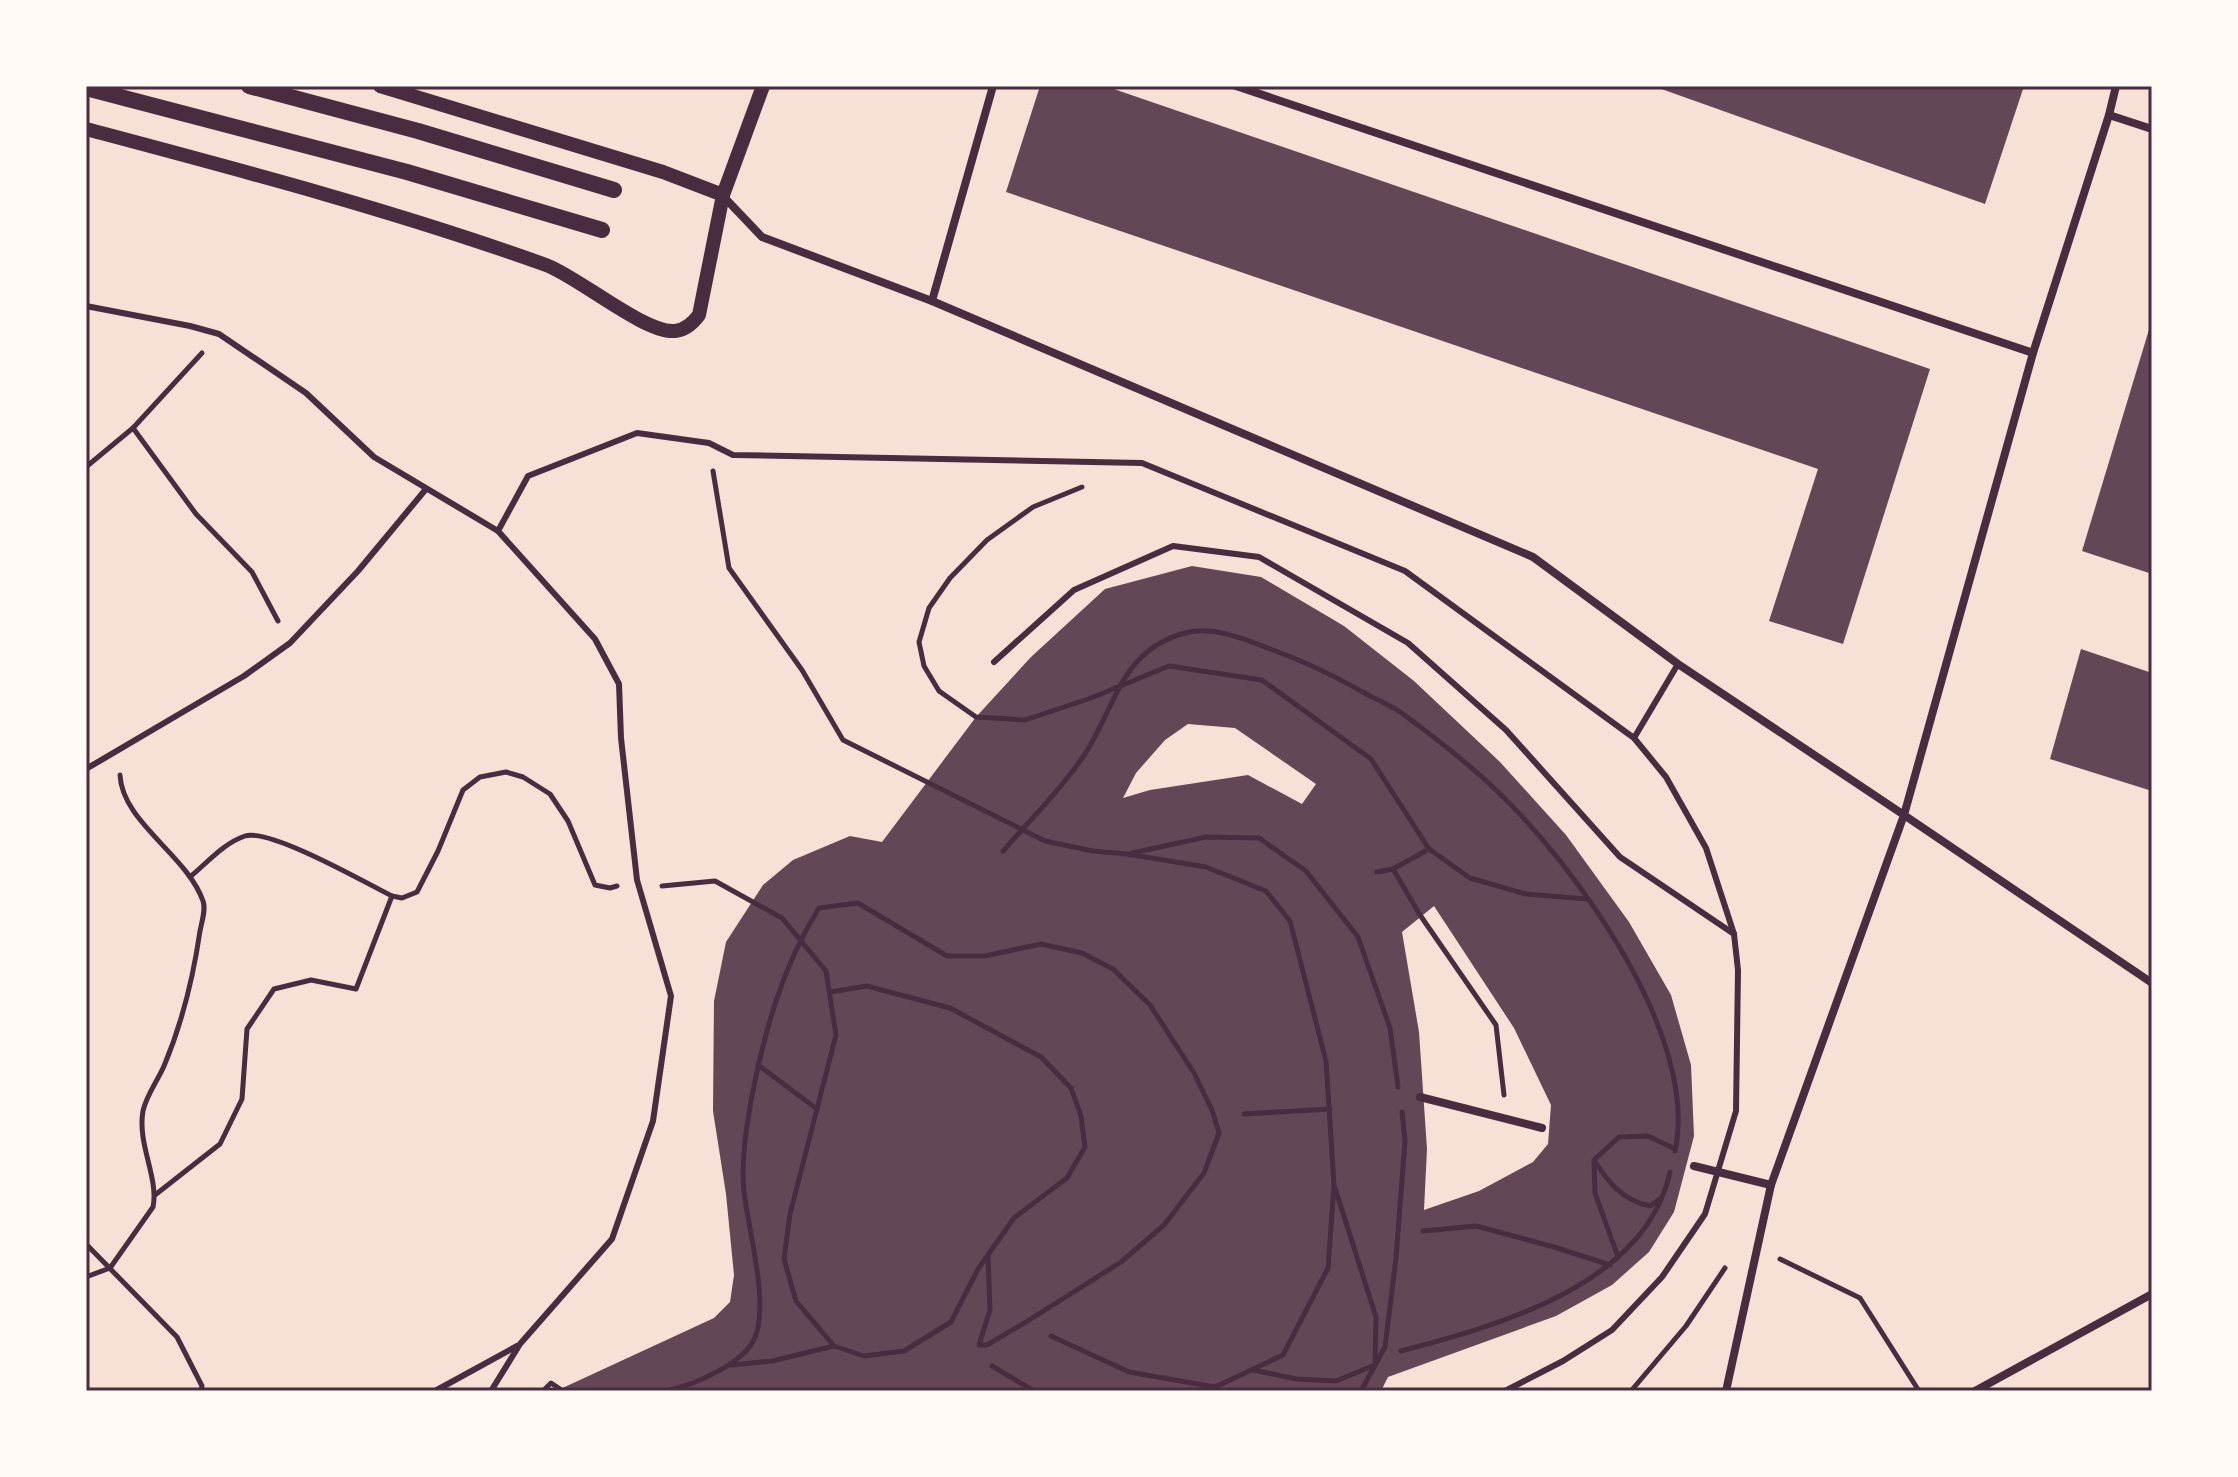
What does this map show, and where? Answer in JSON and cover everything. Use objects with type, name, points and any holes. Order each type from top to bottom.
[{"type":"main road","points":[[249,86],[418,131],[614,190]]},
{"type":"main road","points":[[86,88],[407,172],[602,230]]},
{"type":"street","points":[[380,86],[663,172],[723,195],[762,237],[932,301],[1533,557],[1678,664],[2152,983]]},
{"type":"street","points":[[86,129],[283,183],[501,249],[554,268],[620,309],[664,330],[685,328],[699,315],[723,195],[763,86]]},
{"type":"street","points":[[932,301],[993,86]]},
{"type":"street","points":[[1236,86],[2033,353]]},
{"type":"street","points":[[1726,1391],[1771,1185],[1904,815],[2033,353],[2116,86]]},
{"type":"street","points":[[2109,115],[2152,129]]},
{"type":"street","points":[[1420,1097],[1542,1128]]},
{"type":"street","points":[[1694,1166],[1771,1185]]},
{"type":"street","points":[[1975,1391],[2152,1294]]},
{"type":"lane","points":[[86,306],[219,334],[306,393],[374,457],[498,531],[595,639],[619,684],[621,738],[637,880],[671,996],[653,1121],[612,1239],[520,1344],[491,1391]]},
{"type":"lane","points":[[498,531],[528,476],[637,433],[709,443],[733,455],[1142,463],[1405,571],[1634,738],[1666,777],[1706,848],[1734,934],[1738,970],[1736,1111],[1705,1214],[1662,1277],[1612,1330],[1552,1367],[1505,1391]]},
{"type":"lane","points":[[86,769],[244,676],[290,643],[358,571],[426,489]]},
{"type":"lane","points":[[994,662],[1074,590],[1173,546],[1259,557],[1408,643],[1506,730],[1620,857],[1734,934]]},
{"type":"lane","points":[[1634,738],[1678,664]]},
{"type":"lane","points":[[435,1391],[520,1344]]},
{"type":"path","points":[[86,467],[133,428],[219,334]]},
{"type":"path","points":[[133,428],[196,514],[252,572],[290,643]]},
{"type":"path","points":[[709,443],[729,568],[802,670],[843,740],[1045,841],[1206,867],[1254,886],[1266,891],[1290,921],[1326,1061],[1334,1185],[1328,1268],[1283,1355],[1215,1387],[1129,1372],[1051,1336]]},
{"type":"path","points":[[1088,485],[1033,507],[987,540],[950,578],[929,608],[919,642],[924,666],[939,691],[976,717],[1025,720],[1169,666],[1262,680],[1371,759],[1429,849],[1470,878],[1526,894],[1587,899]]},
{"type":"path","points":[[1003,851],[1084,755],[1109,711],[1118,687],[1139,656],[1186,633],[1216,631],[1317,666],[1405,715],[1496,789],[1549,848],[1615,938],[1662,1035],[1678,1095],[1675,1149],[1668,1183],[1649,1224],[1611,1265],[1558,1296],[1495,1325],[1401,1351]]},
{"type":"path","points":[[86,1277],[110,1268],[153,1207],[155,1195],[144,1152],[143,1110],[164,1066],[192,986],[204,904],[191,876],[133,809],[121,789],[119,750]]},
{"type":"path","points":[[191,876],[225,847],[248,835],[267,837],[402,898],[417,892],[463,790],[480,777],[506,772],[523,777],[550,794],[568,821],[595,885],[610,888],[637,880]]},
{"type":"path","points":[[1127,854],[1206,837],[1259,838],[1306,871],[1358,937],[1390,1028],[1405,1141],[1385,1347],[1361,1391]]},
{"type":"path","points":[[1377,872],[1393,869],[1429,849]]},
{"type":"path","points":[[1393,869],[1420,915],[1496,1025],[1507,1119]]},
{"type":"path","points":[[641,888],[715,881],[782,918],[826,971],[836,1035],[790,1214],[784,1259],[796,1301],[834,1346],[864,1356],[904,1351],[951,1322],[978,1269],[1014,1218],[1067,1178],[1085,1147],[1081,1116],[1071,1088],[1041,1057],[950,1008],[867,986],[830,992]]},
{"type":"path","points":[[155,1195],[220,1144],[242,1099],[247,1029],[274,989],[311,980],[356,989],[392,896]]},
{"type":"path","points":[[731,1365],[755,1338],[762,1303],[744,1188],[746,1129],[758,1065],[769,1017],[799,940],[819,908],[858,903],[947,956],[985,956],[1041,944],[1082,953],[1113,969],[1150,1005],[1194,1073],[1212,1110],[1219,1133],[1204,1173],[1164,1225],[1121,1262],[987,1345],[979,1345],[990,1310],[988,1256]]},
{"type":"path","points":[[758,1065],[817,1109]]},
{"type":"path","points":[[1244,1114],[1330,1109]]},
{"type":"path","points":[[1618,1257],[1595,1193],[1594,1160],[1619,1137],[1648,1136],[1675,1149]]},
{"type":"path","points":[[1594,1160],[1607,1181],[1634,1203],[1650,1206],[1661,1199]]},
{"type":"path","points":[[1334,1185],[1376,1317],[1375,1365]]},
{"type":"path","points":[[1423,1231],[1476,1226],[1611,1265]]},
{"type":"path","points":[[86,1244],[177,1337],[202,1386],[201,1391]]},
{"type":"path","points":[[1756,1247],[1860,1298],[1919,1391]]},
{"type":"path","points":[[1631,1391],[1686,1326],[1722,1275],[1728,1261]]},
{"type":"path","points":[[666,1391],[731,1365],[772,1361],[834,1346]]},
{"type":"path","points":[[1252,1370],[1296,1379],[1336,1381],[1375,1365]]},
{"type":"path","points":[[992,1366],[1034,1391]]},
{"type":"path","points":[[543,1391],[551,1383],[563,1391]]},
{"type":"building","points":[[1040,86],[1105,86],[1930,369],[1843,644],[1769,621],[1818,469],[1006,192]]},
{"type":"building","points":[[1653,86],[2024,86],[1985,204]]},
{"type":"building","points":[[2152,323],[2152,574],[2082,551]]},
{"type":"building","points":[[1192,566],[1261,577],[1344,626],[1414,681],[1500,762],[1566,835],[1629,922],[1671,995],[1691,1065],[1694,1136],[1674,1212],[1649,1252],[1612,1285],[1556,1316],[1388,1377],[1381,1391],[556,1391],[714,1318],[730,1302],[734,1275],[713,1111],[714,1001],[726,942],[763,885],[793,860],[850,836],[882,842],[976,717],[1031,657],[1105,589]],"holes":[[[1188,724],[1235,728],[1316,784],[1302,804],[1248,775],[1150,790],[1123,798],[1136,773],[1165,740]],[[1434,906],[1514,1028],[1551,1105],[1548,1144],[1533,1162],[1479,1191],[1424,1210],[1427,1149],[1419,1032],[1402,932]]]},
{"type":"building","points":[[2081,649],[2152,673],[2152,791],[2050,759]]}]
